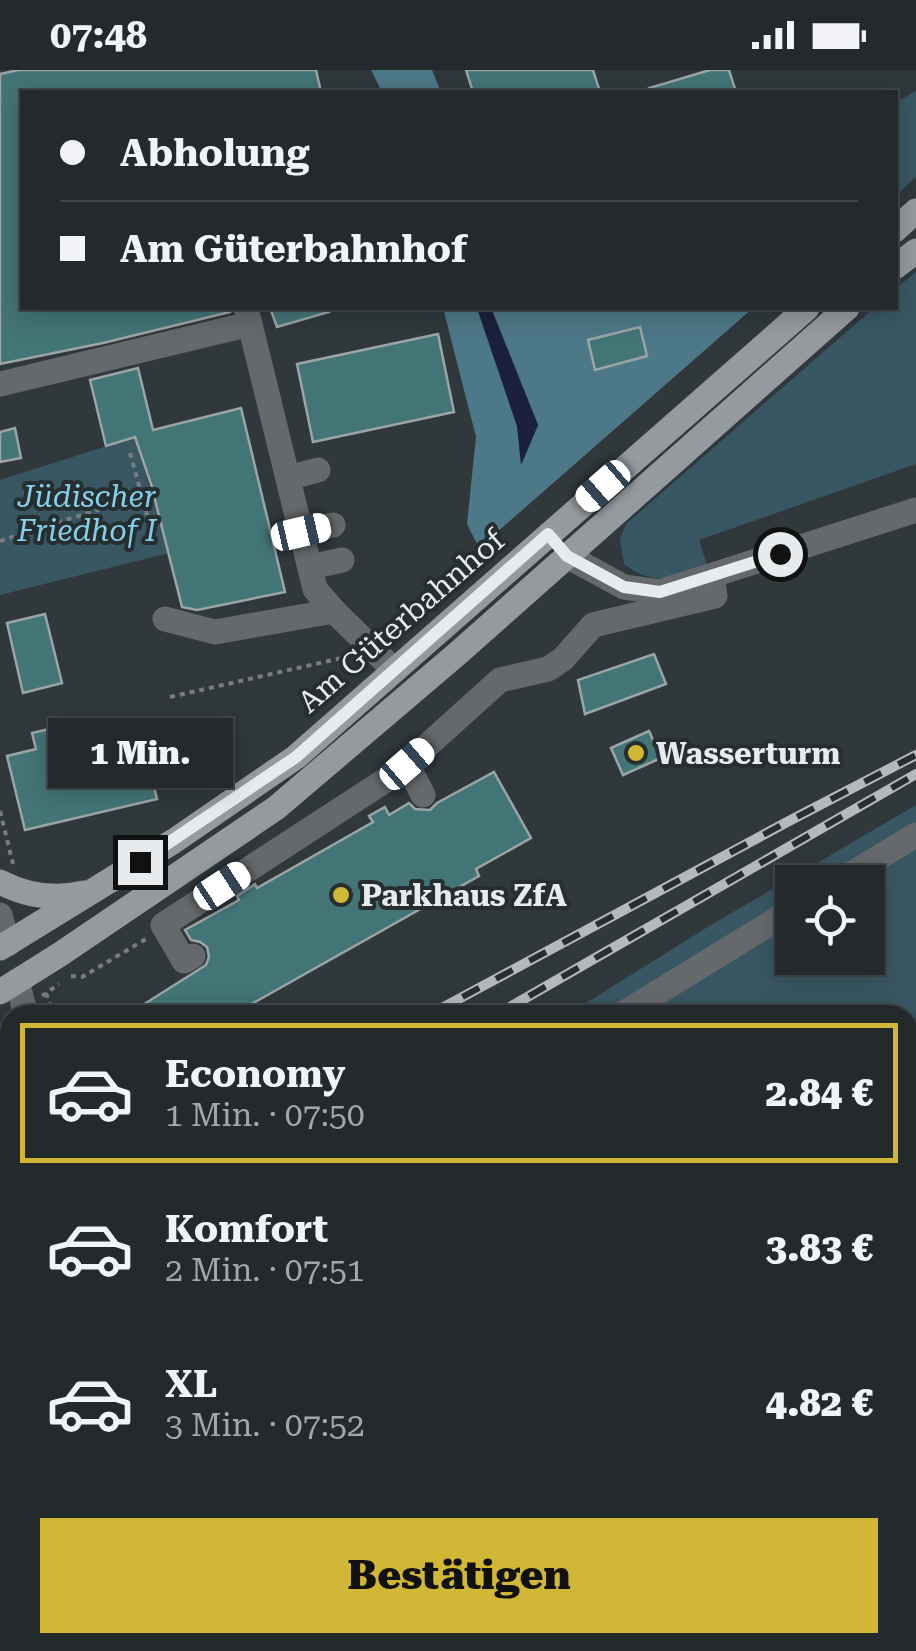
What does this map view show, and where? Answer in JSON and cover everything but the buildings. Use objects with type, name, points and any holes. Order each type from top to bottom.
[{"type":"main road","name":"Am Güterbahnhof","points":[[4,946],[174,841],[296,757],[805,310]]},
{"type":"main road","name":"Am Güterbahnhof","points":[[9,987],[276,808],[458,654],[845,310]]},
{"type":"main road","points":[[548,534],[567,556]]},
{"type":"main road","points":[[7,875],[18,890],[52,897],[90,891],[106,882]]},
{"type":"main road","points":[[4,946],[9,987]]},
{"type":"street","points":[[0,384],[248,316],[315,589],[394,670]]},
{"type":"street","points":[[288,478],[318,470]]},
{"type":"street","points":[[567,556],[624,587],[660,592],[916,510]]},
{"type":"street","points":[[301,532],[333,525]]},
{"type":"street","points":[[310,567],[342,560]]},
{"type":"street","points":[[192,956],[184,961],[163,924],[407,764],[500,680],[548,669],[563,659],[593,625],[714,596],[712,576]]},
{"type":"street","points":[[165,620],[215,632],[334,611]]},
{"type":"street","points":[[407,764],[423,795]]},
{"type":"street","points":[[866,865],[916,835]]},
{"type":"street","points":[[0,915],[4,946]]},
{"type":"street","points":[[636,1005],[775,920]]},
{"type":"path","points":[[130,452],[155,543]]},
{"type":"path","points":[[0,540],[141,496]]},
{"type":"path","points":[[170,697],[375,650]]},
{"type":"path","points":[[0,811],[7,875]]},
{"type":"path","points":[[72,976],[82,977],[165,928]]},
{"type":"path","points":[[46,993],[50,1005]]},
{"type":"green space","points":[[916,91],[916,177],[898,193],[898,101]]},
{"type":"green space","points":[[916,272],[916,464],[699,540],[707,565],[684,573],[655,578],[624,564],[620,540],[626,524],[872,310],[898,310],[898,287]]},
{"type":"green space","name":"Jüdischer Friedhof I","points":[[135,437],[169,553],[0,595],[0,480]]},
{"type":"green space","points":[[916,805],[916,1005],[583,1005],[775,888],[775,975],[885,975],[885,865],[814,865]]},
{"type":"shaded area","points":[[371,70],[432,70],[440,90],[381,90]]},
{"type":"shaded area","points":[[444,310],[478,310],[517,426],[522,463],[538,425],[492,310],[751,310],[479,548],[467,524],[476,437]]},
{"type":"shaded area","points":[[478,310],[492,310],[538,425],[521,465],[517,426]]},
{"type":"railway","points":[[448,1005],[916,755]]},
{"type":"railway","points":[[513,1005],[916,774]]},
{"type":"place","name":"Wasserturm","points":[[636,753]]},
{"type":"place","name":"Parkhaus ZfA","points":[[341,895]]},
{"type":"route","points":[[140,862],[296,757],[548,534],[567,556],[624,587],[660,592],[780,554]]}]
